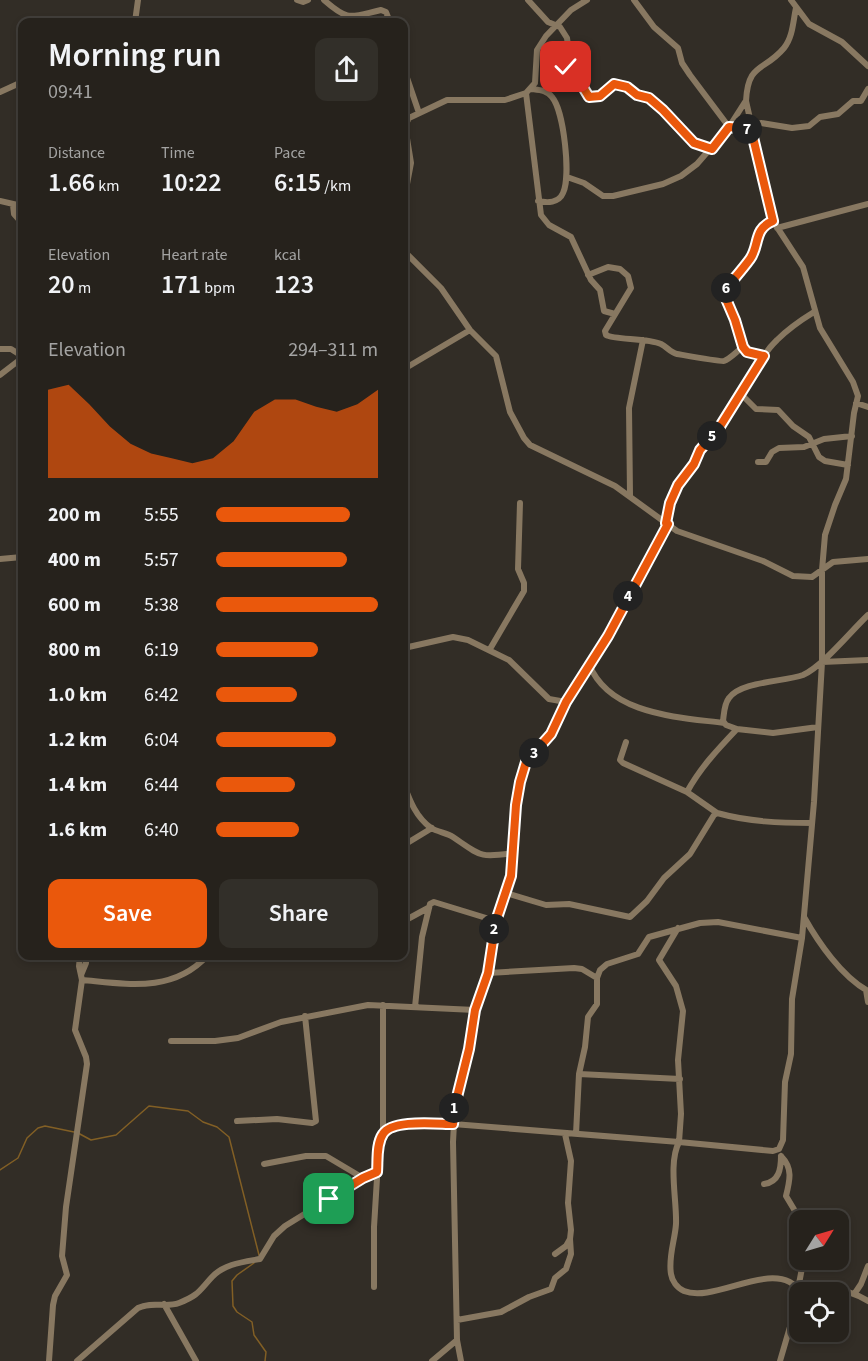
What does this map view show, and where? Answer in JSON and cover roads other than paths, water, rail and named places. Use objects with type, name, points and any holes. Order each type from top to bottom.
[{"type":"street","points":[[136,18],[138,0]]},
{"type":"street","points":[[297,0],[303,2],[308,0]]},
{"type":"street","points":[[324,0],[340,14],[349,17],[381,9],[386,12],[388,18]]},
{"type":"street","points":[[528,0],[567,38],[569,53],[565,59],[566,67],[568,71],[575,74],[589,97],[600,96],[614,84],[627,87],[637,95],[649,98],[694,143],[712,149]]},
{"type":"street","points":[[587,0],[571,10],[537,50],[535,83],[528,91],[541,215],[549,225],[571,237],[588,275],[600,290],[604,311],[615,315]]},
{"type":"street","points":[[634,0],[654,27],[678,48],[686,69],[729,127]]},
{"type":"street","points":[[791,0],[809,24],[842,42],[868,66]]},
{"type":"street","points":[[764,1184],[772,1183],[776,1179],[783,1140],[785,1082],[791,1054],[792,999],[802,938],[822,662],[822,570],[825,535],[846,479],[858,396],[853,382],[824,337],[814,312],[802,267],[773,221],[746,101],[747,87],[752,72],[780,52],[788,41],[796,8]]},
{"type":"street","points":[[408,81],[419,113]]},
{"type":"street","points":[[0,92],[18,84]]},
{"type":"street","points":[[729,127],[751,128],[760,123],[792,128],[809,126],[820,117],[838,114],[853,101],[861,100],[868,89]]},
{"type":"street","points":[[408,121],[419,113],[447,100],[505,100],[528,91],[544,91],[554,100],[559,113],[566,153],[567,177],[564,193],[560,198],[551,202],[538,201]]},
{"type":"street","points":[[567,177],[584,183],[603,196],[614,196],[653,187],[681,176],[712,149],[746,101]]},
{"type":"street","points":[[408,156],[410,172],[408,181]]},
{"type":"street","points":[[0,201],[18,206]]},
{"type":"street","points":[[777,228],[868,204]]},
{"type":"street","points":[[14,205],[14,214],[18,218]]},
{"type":"street","points":[[764,356],[747,352],[743,347],[723,292],[750,259],[761,230],[773,221]]},
{"type":"street","points":[[408,257],[441,288],[470,330],[496,356],[510,412],[530,445],[615,486],[667,524],[693,538],[762,561],[793,576],[812,576],[832,562],[868,559]]},
{"type":"street","points":[[588,275],[608,267],[620,269],[628,276],[631,288],[605,331],[609,338],[626,337],[643,340],[661,344],[675,354],[716,361],[725,361],[743,347]]},
{"type":"street","points":[[461,1361],[457,1340],[453,1124],[455,1105],[469,1049],[475,1010],[488,973],[496,921],[511,876],[516,805],[526,762],[551,734],[566,702],[608,636],[667,524],[670,503],[678,485],[694,464],[700,450],[719,428],[776,340],[814,312]]},
{"type":"street","points":[[408,367],[470,330]]},
{"type":"street","points":[[630,495],[629,408],[643,340]]},
{"type":"street","points":[[0,349],[11,349],[18,354]]},
{"type":"street","points":[[0,375],[18,360]]},
{"type":"street","points":[[740,396],[756,409],[778,410],[793,426],[805,434],[819,457],[825,461],[848,465]]},
{"type":"street","points":[[856,403],[868,407]]},
{"type":"street","points":[[758,462],[766,462],[772,452],[779,448],[813,445],[824,439],[852,436]]},
{"type":"street","points":[[490,649],[524,591],[524,583],[518,569],[520,502]]},
{"type":"street","points":[[0,559],[18,557]]},
{"type":"street","points":[[724,723],[726,703],[733,694],[755,686],[803,675],[822,662],[868,615]]},
{"type":"street","points":[[408,647],[453,637],[468,640],[509,660],[549,699],[566,702]]},
{"type":"street","points":[[822,662],[868,660]]},
{"type":"street","points":[[589,664],[599,682],[626,703],[682,717],[724,723],[737,729],[773,733],[818,727]]},
{"type":"street","points":[[687,792],[701,768],[737,729]]},
{"type":"street","points":[[626,742],[620,760],[623,763],[687,792],[717,813],[744,821],[772,824],[812,823]]},
{"type":"street","points":[[408,797],[411,806],[432,828],[451,835],[468,849],[483,856],[513,853]]},
{"type":"street","points":[[506,893],[546,905],[569,904],[630,917],[647,901],[664,878],[690,854],[717,813]]},
{"type":"street","points":[[408,843],[432,828]]},
{"type":"street","points":[[408,919],[434,902],[496,921]]},
{"type":"street","points":[[415,1007],[422,937],[428,908]]},
{"type":"street","points":[[804,916],[822,946],[867,991],[868,1002]]},
{"type":"street","points":[[576,1134],[579,1074],[588,1017],[597,1005],[597,978],[600,970],[607,964],[638,954],[649,937],[700,923],[718,922],[802,938]]},
{"type":"street","points":[[678,928],[658,960],[678,992],[683,1011],[678,1044],[679,1142],[674,1158],[676,1225],[670,1270],[673,1282],[685,1292],[700,1295],[746,1282],[775,1279],[789,1283]]},
{"type":"street","points":[[50,1361],[53,1305],[55,1296],[67,1275],[62,1256],[66,1207],[86,1080],[86,1057],[75,1030],[81,977],[80,960]]},
{"type":"street","points":[[81,977],[86,960]]},
{"type":"street","points":[[81,977],[122,984],[156,982],[175,979],[189,972],[202,960]]},
{"type":"street","points":[[488,973],[574,968],[582,969],[597,978]]},
{"type":"street","points":[[374,1287],[377,1172],[379,1146],[383,1134],[383,1005]]},
{"type":"street","points":[[171,1041],[215,1041],[238,1038],[281,1022],[351,1007],[383,1005],[475,1010]]},
{"type":"street","points":[[237,1121],[277,1119],[312,1123],[316,1120],[305,1016]]},
{"type":"street","points":[[579,1074],[680,1079]]},
{"type":"street","points":[[383,1134],[394,1126],[453,1124],[735,1146],[780,1152]]},
{"type":"street","points":[[457,1320],[501,1312],[529,1297],[549,1290],[553,1287],[555,1278],[566,1269],[571,1254],[568,1203],[572,1171],[564,1134]]},
{"type":"street","points":[[780,1152],[788,1163],[790,1179],[786,1196],[794,1210]]},
{"type":"street","points":[[264,1164],[306,1156],[326,1156],[363,1178]]},
{"type":"street","points":[[77,1361],[138,1308],[146,1304],[173,1304],[194,1296],[212,1277],[226,1267],[260,1259],[274,1236],[285,1226],[363,1178],[377,1172]]},
{"type":"street","points":[[555,1254],[566,1246],[570,1239]]},
{"type":"street","points":[[855,1293],[868,1266]]},
{"type":"street","points":[[849,1291],[868,1301]]},
{"type":"street","points":[[164,1304],[195,1361]]},
{"type":"street","points":[[780,1361],[789,1330]]},
{"type":"street","points":[[432,1361],[457,1340]]},
{"type":"waterway","points":[[78,1133],[91,1140],[116,1135],[149,1106],[188,1111],[203,1122],[217,1127],[229,1137],[259,1255]]},
{"type":"waterway","points":[[0,1170],[18,1158],[27,1138],[38,1128],[45,1126],[74,1132]]},
{"type":"waterway","points":[[254,1263],[232,1281],[233,1306],[237,1312],[252,1322],[254,1335],[266,1352],[265,1361]]}]
